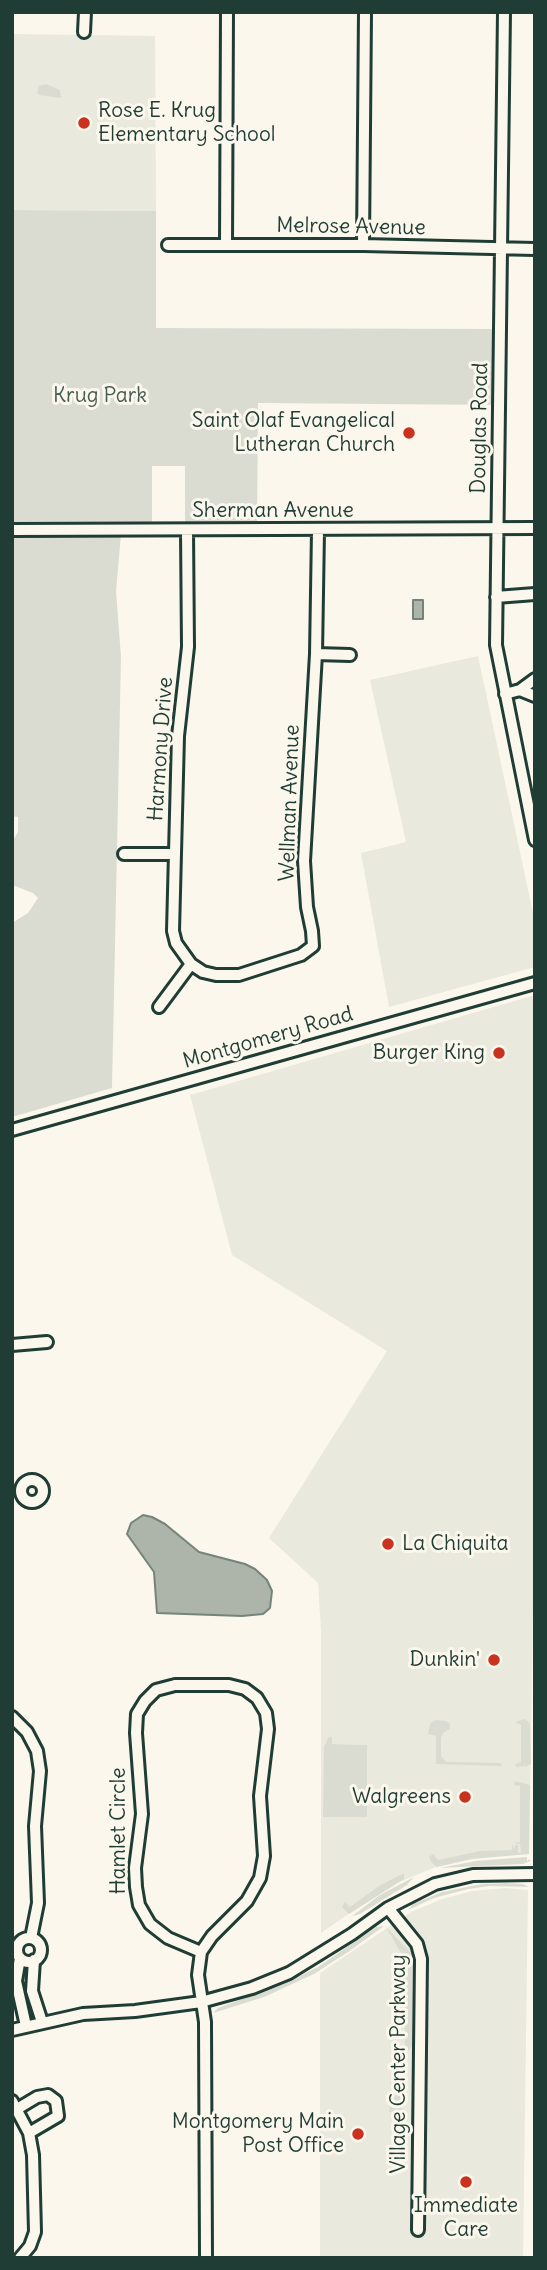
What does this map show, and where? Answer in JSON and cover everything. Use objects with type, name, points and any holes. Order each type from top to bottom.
[{"type":"street","points":[[85,12],[85,32]]},
{"type":"street","points":[[226,245],[227,12]]},
{"type":"street","points":[[363,245],[366,12]]},
{"type":"street","name":"Douglas Road","points":[[504,12],[496,645],[535,840]]},
{"type":"street","name":"Melrose Avenue","points":[[168,245],[363,245],[535,249]]},
{"type":"street","name":"Sherman Avenue","points":[[12,530],[318,531],[535,528]]},
{"type":"street","name":"Harmony Drive","points":[[187,531],[188,647],[178,736],[173,931],[176,943],[191,964]]},
{"type":"street","name":"Wellman Avenue","points":[[191,964],[203,972],[216,975],[239,975],[301,955],[313,946],[304,860],[316,654],[318,531]]},
{"type":"street","points":[[496,597],[535,594]]},
{"type":"street","points":[[316,654],[350,655]]},
{"type":"street","points":[[505,694],[520,690],[535,679]]},
{"type":"street","points":[[520,690],[535,696]]},
{"type":"street","points":[[523,782],[535,778]]},
{"type":"street","points":[[124,854],[175,854]]},
{"type":"street","points":[[159,1007],[191,964]]},
{"type":"street","name":"Montgomery Road","points":[[12,1130],[535,983]]},
{"type":"street","points":[[12,1345],[47,1342]]},
{"type":"street","points":[[12,1480],[23,1486]]},
{"type":"street","name":"Hamlet Circle","points":[[175,1685],[229,1685],[245,1689],[252,1694],[266,1713],[268,1729],[260,1796],[264,1863],[253,1893],[212,1936],[201,1952],[168,1938],[150,1923],[139,1905],[135,1868],[142,1814],[136,1740],[137,1714],[156,1690],[175,1685]]},
{"type":"street","points":[[12,1717],[27,1732],[37,1751],[40,1771],[35,1826],[38,1903],[31,1938]]},
{"type":"street","points":[[12,2030],[83,2014],[135,2011],[201,2002],[252,1988],[289,1973],[388,1908],[435,1884],[473,1875],[535,1874]]},
{"type":"street","name":"Village Center Parkway","points":[[388,1908],[417,1944],[421,1959],[418,2231]]},
{"type":"street","points":[[31,1938],[37,1941],[40,1954],[27,1962],[20,1958],[15,1944],[22,1939],[31,1938]]},
{"type":"street","points":[[201,1952],[198,1975],[205,2022],[206,2258]]},
{"type":"street","points":[[20,1958],[16,1981],[26,2026]]},
{"type":"street","points":[[34,1960],[32,1991],[42,2022]]},
{"type":"street","points":[[20,2258],[30,2246],[35,2232],[33,2155],[29,2133],[15,2105],[37,2096],[48,2095],[56,2101],[58,2116],[29,2133]]},
{"type":"shaded area","name":"Rose E. Krug Elementary School","points":[[12,34],[155,36],[156,211],[12,210]]},
{"type":"shaded area","points":[[413,600],[423,600],[423,619],[413,619]]},
{"type":"shaded area","points":[[478,656],[535,922],[535,967],[389,1007],[361,853],[406,842],[370,680]]},
{"type":"shaded area","points":[[535,995],[535,1484],[529,1854],[480,1857],[438,1866],[387,1887],[321,1933],[321,1631],[318,1583],[269,1538],[387,1351],[232,1255],[190,1095]]},
{"type":"shaded area","points":[[143,1515],[165,1524],[199,1552],[255,1569],[267,1580],[272,1591],[270,1608],[263,1614],[242,1616],[157,1613],[154,1572],[127,1534],[131,1523]]},
{"type":"shaded area","points":[[506,1888],[528,1890],[523,2258],[320,2258],[320,1973],[411,1912],[442,1899],[472,1891]]},
{"type":"green space","points":[[46,84],[60,90],[61,98],[39,95],[39,86]]},
{"type":"green space","name":"Krug Park","points":[[12,210],[156,211],[156,328],[499,329],[499,405],[258,403],[257,529],[185,528],[185,466],[152,466],[152,526],[12,525]]},
{"type":"green space","points":[[12,532],[121,534],[116,591],[121,657],[112,1088],[12,1117],[12,923],[28,913],[38,898],[33,893],[12,885],[12,842],[18,832],[18,817],[12,816]]},
{"type":"green space","points":[[524,1719],[529,1722],[530,1727],[531,1764],[516,1767],[515,1764],[521,1762],[521,1725],[515,1722]]},
{"type":"green space","points":[[435,1720],[450,1724],[450,1729],[443,1733],[441,1738],[441,1756],[446,1762],[501,1763],[502,1766],[436,1764],[436,1736],[428,1734],[430,1724]]},
{"type":"green space","points":[[332,1737],[332,1744],[367,1745],[367,1817],[323,1817],[324,1747],[328,1738]]},
{"type":"green space","points":[[515,1781],[530,1785],[529,1854],[472,1859],[437,1867],[432,1863],[429,1857],[433,1854],[438,1860],[480,1851],[512,1850],[512,1844],[514,1850],[515,1845],[518,1845],[518,1853],[521,1852],[520,1844],[514,1843],[520,1842],[520,1786],[514,1785]]},
{"type":"green space","points":[[527,1857],[527,1861],[530,1861],[523,1864],[440,1868],[476,1861]]},
{"type":"green space","points":[[404,1873],[404,1879],[349,1914],[342,1907],[345,1902],[350,1907],[379,1886]]},
{"type":"green space","points":[[414,1877],[407,1885],[360,1914],[352,1916],[380,1895]]},
{"type":"green space","points":[[507,1883],[529,1887],[489,1886],[468,1889],[434,1898],[408,1910],[413,1904],[442,1892],[482,1884]]},
{"type":"green space","points":[[384,1926],[314,1974],[264,1997],[213,2013],[218,2008],[285,1983],[318,1967],[376,1927]]},
{"type":"green space","points":[[386,1927],[413,1955],[412,2046],[405,2055],[404,1958]]},
{"type":"green space","points":[[391,2093],[401,2093],[402,2112],[389,2112]]},
{"type":"place","name":"Rose E. Krug Elementary School","points":[[84,123]]},
{"type":"place","name":"Saint Olaf Evangelical Lutheran Church","points":[[409,433]]},
{"type":"place","name":"Burger King","points":[[499,1053]]},
{"type":"place","name":"La Chiquita","points":[[388,1544]]},
{"type":"place","name":"Dunkin'","points":[[494,1660]]},
{"type":"place","name":"Walgreens","points":[[465,1797]]},
{"type":"place","name":"Montgomery Main Post Office","points":[[358,2134]]},
{"type":"place","name":"Immediate Care","points":[[466,2182]]}]
